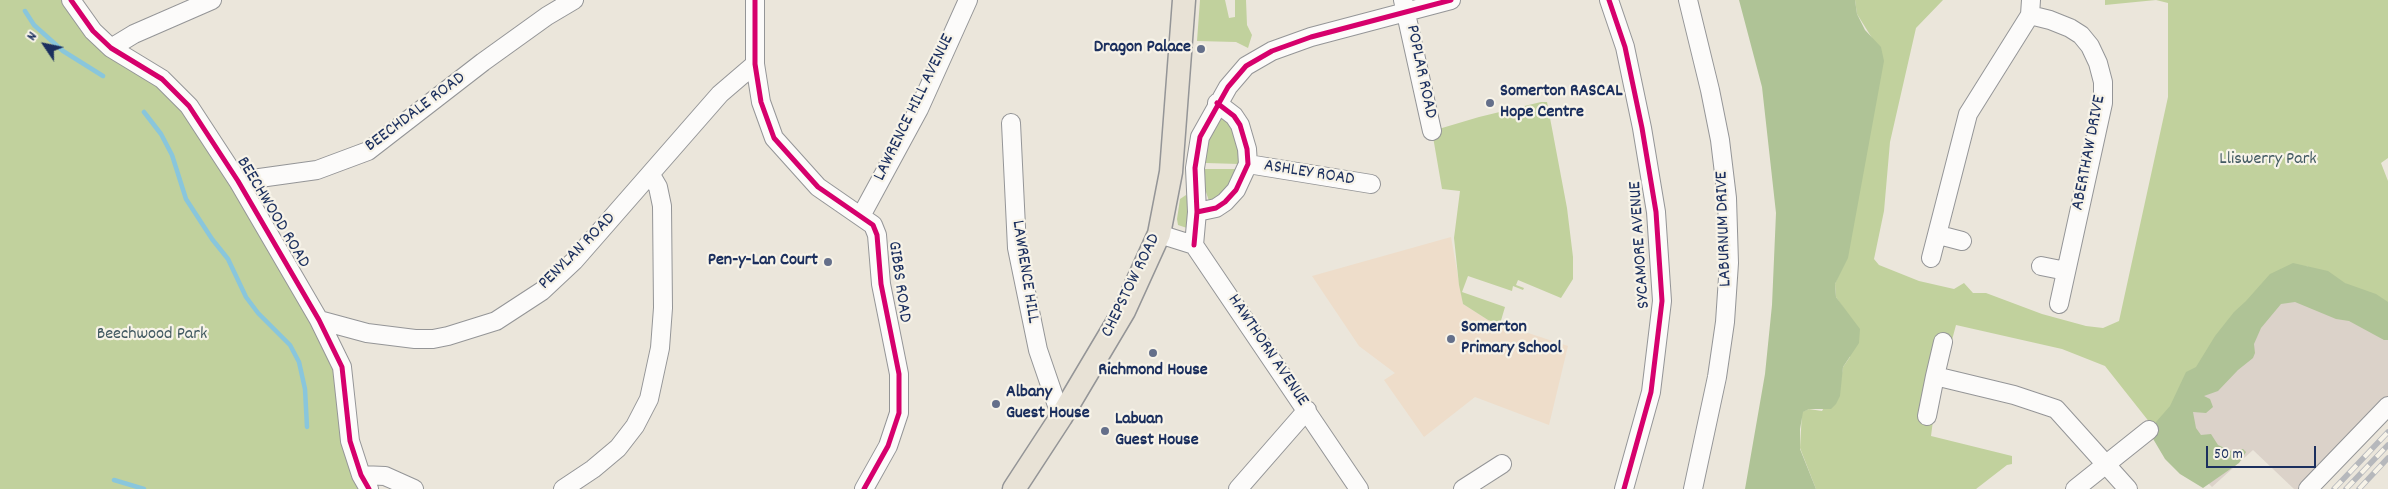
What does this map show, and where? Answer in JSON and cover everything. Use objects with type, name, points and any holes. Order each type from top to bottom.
[{"type":"main road","name":"CHEPSTOW ROAD","points":[[1014,489],[1124,311],[1159,234],[1171,172],[1184,0]]},
{"type":"street","name":"BEECHWOOD ROAD","points":[[71,0],[93,31],[111,48],[162,79],[189,106],[238,181],[319,320],[342,367],[350,441],[365,482]]},
{"type":"street","points":[[111,48],[134,34],[212,0]]},
{"type":"street","name":"BEECHDALE ROAD","points":[[238,181],[317,170],[368,151],[483,62],[547,16],[574,0]]},
{"type":"street","name":"GIBBS ROAD","points":[[755,0],[755,64],[761,102],[774,138],[818,187],[873,225],[877,235],[881,284],[899,374],[899,413],[888,446],[864,489]]},
{"type":"street","name":"LAWRENCE HILL AVENUE","points":[[861,216],[919,109],[968,0]]},
{"type":"street","points":[[1159,234],[1194,245],[1197,212],[1195,183],[1196,153],[1200,137],[1217,103],[1237,76],[1256,59],[1311,37],[1405,7],[1452,0]]},
{"type":"street","name":"SYCAMORE AVENUE","points":[[1609,0],[1625,46],[1642,128],[1656,212],[1662,301],[1651,392],[1624,489]]},
{"type":"street","name":"LABURNUM DRIVE","points":[[1688,0],[1705,64],[1720,140],[1727,198],[1729,263],[1725,322],[1717,377],[1693,489]]},
{"type":"street","name":"POPLAR ROAD","points":[[1405,7],[1432,131]]},
{"type":"street","name":"ABERTHAW DRIVE","points":[[1931,258],[1968,114],[2030,7],[2050,20],[2070,28],[2081,35],[2090,46],[2098,63],[2103,82],[2103,103],[2059,304]]},
{"type":"street","name":"PENYLAN ROAD","points":[[319,320],[367,332],[433,339],[496,321],[542,291],[574,261],[720,94],[755,64]]},
{"type":"street","points":[[1197,212],[1216,208],[1225,202],[1236,190],[1248,164],[1248,149],[1240,125],[1234,116],[1217,103]]},
{"type":"street","name":"LAWRENCE HILL","points":[[1011,123],[1017,248],[1038,350],[1060,417]]},
{"type":"street","name":"ASHLEY ROAD","points":[[1248,164],[1371,184]]},
{"type":"street","points":[[563,489],[593,470],[618,448],[635,426],[649,399],[660,348],[663,308],[662,206],[658,187],[651,175]]},
{"type":"street","points":[[1938,235],[1962,241]]},
{"type":"street","name":"HAWTHORN AVENUE","points":[[1194,245],[1359,489]]},
{"type":"street","points":[[2041,266],[2066,271]]},
{"type":"street","points":[[1927,416],[1943,342]]},
{"type":"street","points":[[1935,376],[2014,395],[2056,409],[2105,466],[2120,478],[2128,489]]},
{"type":"street","points":[[2308,489],[2388,406]]},
{"type":"street","points":[[1238,489],[1307,410]]},
{"type":"street","points":[[2076,489],[2149,430]]},
{"type":"street","points":[[1463,489],[1502,464]]},
{"type":"street","points":[[365,482],[385,476],[414,489]]},
{"type":"shaded area","name":"Somerton Primary School","points":[[1451,237],[1463,304],[1488,320],[1568,346],[1549,425],[1475,397],[1424,437],[1384,380],[1395,373],[1359,346],[1312,276]]},
{"type":"shaded area","points":[[2306,266],[2388,303],[2388,416],[2320,489],[2294,489],[2253,450],[2212,487],[2158,433],[2264,282]]},
{"type":"green space","name":"Beechwood Park","points":[[0,0],[71,0],[78,10],[162,79],[319,320],[369,489],[0,489]]},
{"type":"green space","points":[[1200,0],[1225,0],[1229,18],[1235,17],[1235,0],[1246,0],[1247,25],[1252,35],[1248,48],[1236,42],[1197,41]]},
{"type":"green space","points":[[1739,0],[1855,0],[1857,14],[1865,30],[1881,47],[1884,61],[1848,258],[1835,284],[1836,297],[1860,329],[1859,343],[1843,367],[1840,396],[1836,404],[1831,409],[1809,409],[1803,412],[1800,429],[1800,449],[1816,489],[1745,489],[1765,374],[1772,305],[1776,213],[1762,87]]},
{"type":"green space","name":"Lliswerry Park","points":[[1855,0],[1943,0],[1916,28],[1890,142],[1884,211],[1874,259],[1879,265],[1919,281],[1954,289],[1964,283],[1973,293],[1986,293],[2042,314],[2086,326],[2103,328],[2119,321],[2168,97],[2168,3],[2156,0],[2388,0],[2388,158],[2381,163],[2388,181],[2388,303],[2306,266],[2264,282],[2158,433],[2105,366],[2062,349],[1956,325],[1952,340],[1943,342],[1931,436],[2012,456],[2012,464],[2007,465],[1976,489],[1816,489],[1800,448],[1802,412],[1809,409],[1822,411],[1841,379],[1843,367],[1850,357],[1846,312],[1836,297],[1835,284],[1838,276],[1872,38],[1857,14]]},
{"type":"green space","points":[[2105,0],[2156,0],[2105,5]]},
{"type":"green space","points":[[1547,102],[1567,208],[1573,257],[1573,279],[1561,298],[1518,280],[1516,285],[1524,288],[1523,290],[1513,286],[1512,291],[1468,276],[1462,292],[1505,307],[1500,324],[1488,320],[1463,304],[1454,238],[1460,191],[1442,189],[1432,131]]},
{"type":"green space","points":[[1218,115],[1228,121],[1233,129],[1238,142],[1239,164],[1206,163],[1206,146]]},
{"type":"green space","points":[[1204,169],[1240,169],[1234,184],[1210,204],[1205,189]]},
{"type":"green space","points":[[1186,195],[1192,205],[1190,229],[1178,225],[1177,219],[1180,199]]},
{"type":"green space","points":[[2293,263],[2328,271],[2345,283],[2376,294],[2388,302],[2388,340],[2384,340],[2349,321],[2336,319],[2295,302],[2281,304],[2261,328],[2254,344],[2255,353],[2253,358],[2238,370],[2218,391],[2204,396],[2210,399],[2213,407],[2206,413],[2193,412],[2196,428],[2201,435],[2211,434],[2218,445],[2231,451],[2243,449],[2246,452],[2239,463],[2203,488],[2180,474],[2165,459],[2152,437],[2156,422],[2170,406],[2186,372],[2196,367],[2215,336],[2234,312],[2270,274]]},
{"type":"waterway","points":[[25,11],[34,25],[63,51],[103,76]]},
{"type":"waterway","points":[[144,112],[161,134],[172,155],[186,199],[212,239],[228,259],[246,297],[258,313],[290,345],[299,362],[305,389],[307,427]]},
{"type":"waterway","points":[[114,480],[144,489]]},
{"type":"railway","points":[[2334,489],[2388,432]]},
{"type":"railway","points":[[2346,489],[2388,445]]},
{"type":"railway","points":[[2359,489],[2388,458]]},
{"type":"cycle path","points":[[71,0],[93,31],[111,48],[162,79],[189,106],[238,181],[319,320],[342,367],[350,441],[361,475],[369,489]]},
{"type":"cycle path","points":[[755,0],[755,64],[761,102],[774,138],[818,187],[873,225],[877,235],[881,284],[899,374],[899,413],[888,446],[864,489]]},
{"type":"cycle path","points":[[1194,245],[1197,212],[1195,168],[1200,137],[1228,87],[1246,66],[1272,51],[1311,37],[1451,0]]},
{"type":"cycle path","points":[[1609,0],[1625,47],[1642,128],[1656,212],[1662,301],[1651,392],[1624,489]]},
{"type":"cycle path","points":[[1197,212],[1216,208],[1225,202],[1236,190],[1248,164],[1247,149],[1240,125],[1234,116],[1217,103]]},
{"type":"place","name":"Dragon Palace","points":[[1201,49]]},
{"type":"place","name":"Somerton RASCAL Hope Centre","points":[[1490,103]]},
{"type":"place","name":"Pen-y-Lan Court","points":[[828,262]]},
{"type":"place","name":"Somerton Primary School","points":[[1451,339]]},
{"type":"place","name":"Richmond House","points":[[1153,353]]},
{"type":"place","name":"Albany Guest House","points":[[996,404]]},
{"type":"place","name":"Labuan Guest House","points":[[1105,431]]}]
